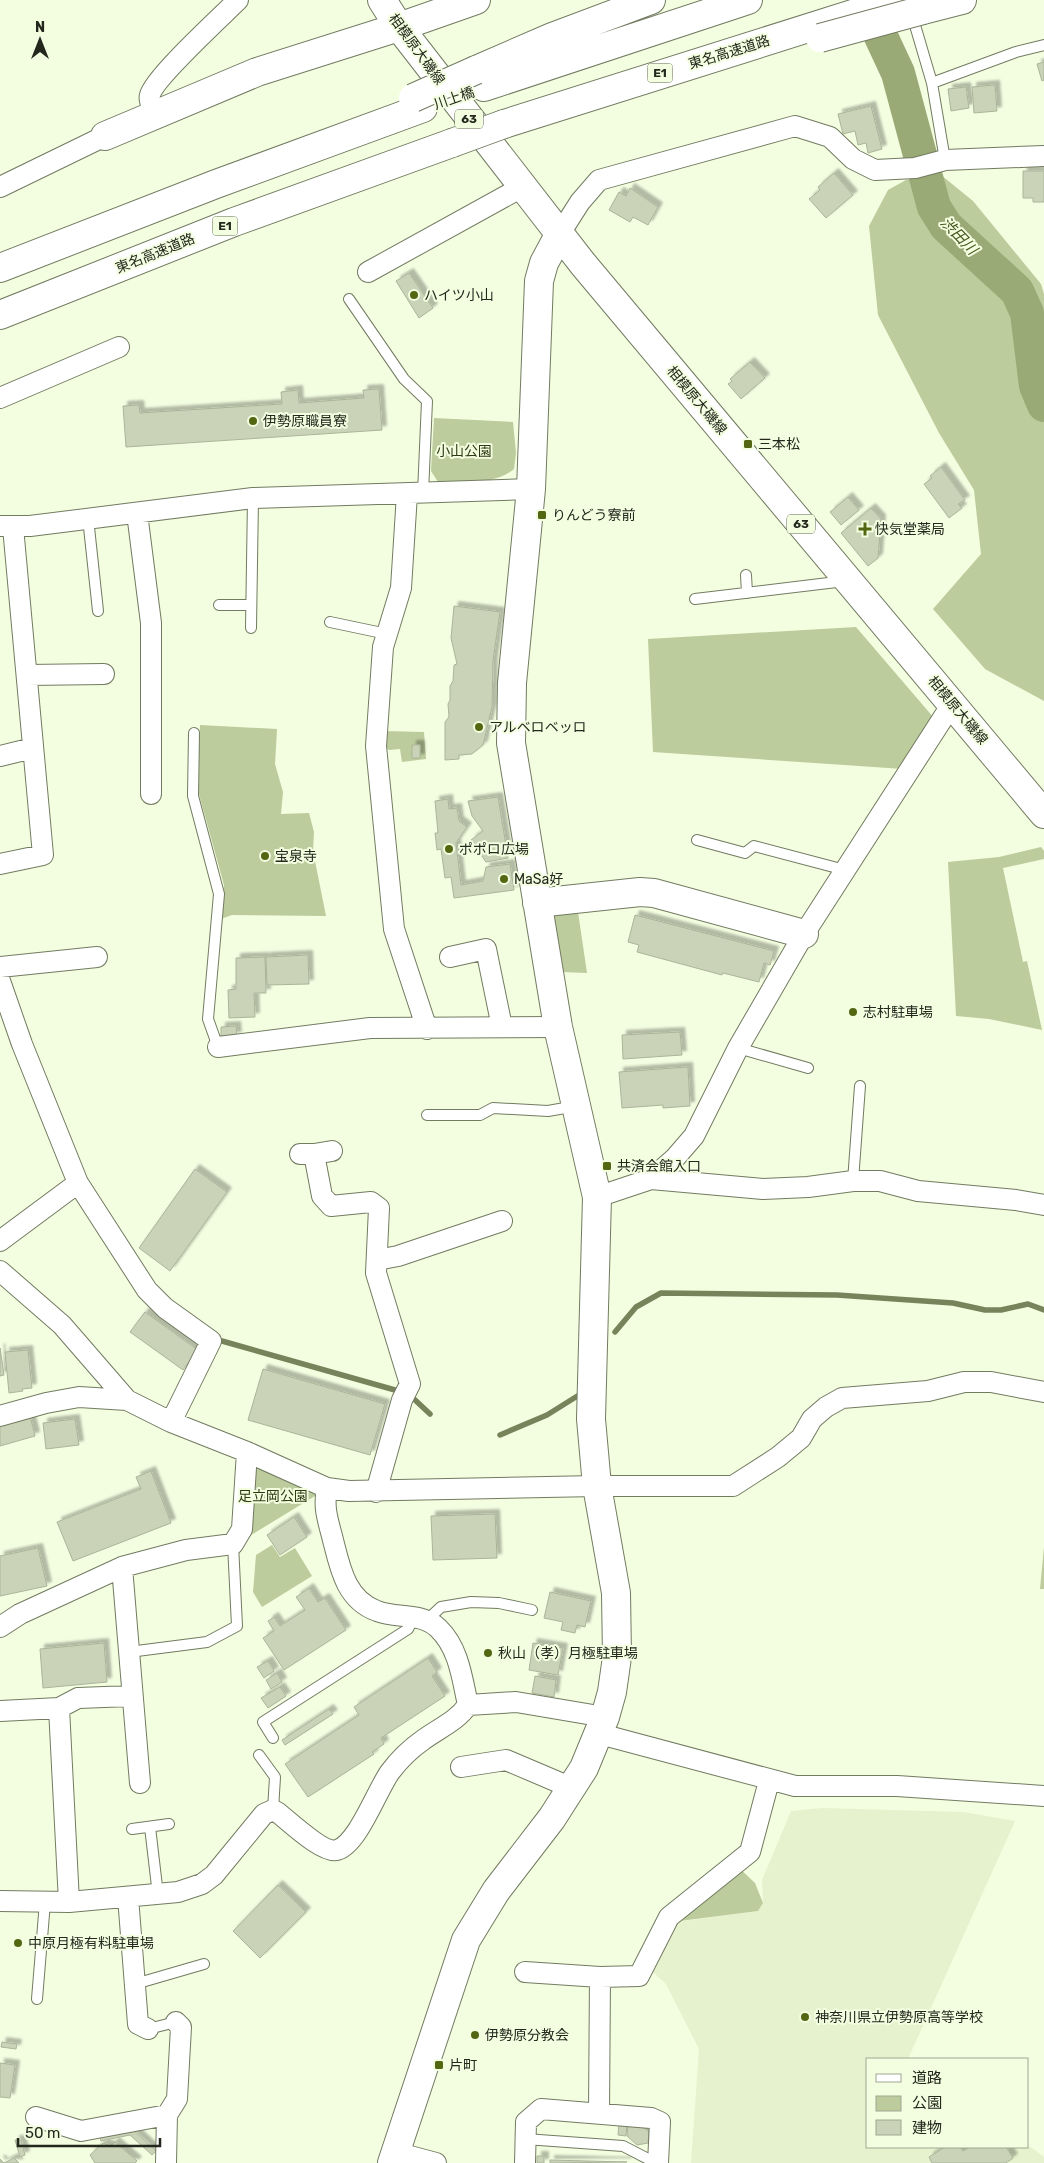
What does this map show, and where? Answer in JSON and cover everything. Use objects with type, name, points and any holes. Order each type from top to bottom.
[{"type":"main road","name":"相模原大磯線","points":[[382,0],[399,27],[559,235],[1044,814]]},
{"type":"main road","points":[[105,136],[155,113],[257,72],[399,27],[476,0]]},
{"type":"main road","points":[[480,79],[552,37],[651,0]]},
{"type":"main road","points":[[480,79],[748,0]]},
{"type":"main road","points":[[818,31],[897,0]]},
{"type":"main road","points":[[818,31],[916,5],[962,0]]},
{"type":"main road","name":"東名高速道路","points":[[0,315],[234,222],[452,142],[539,112],[818,31]]},
{"type":"main road","name":"川上橋","points":[[0,268],[480,79]]},
{"type":"main road","points":[[393,2157],[466,1940],[496,1891],[552,1818],[584,1768],[602,1725],[615,1675],[617,1612],[597,1486],[591,1419],[597,1196],[558,1028],[511,743],[512,683],[531,489],[539,281],[544,263],[559,235]]},
{"type":"main road","points":[[537,903],[640,892],[654,893],[804,934]]},
{"type":"street","points":[[155,113],[149,98],[150,92],[172,66],[238,0]]},
{"type":"street","points":[[559,235],[580,202],[598,180],[794,126],[830,137],[853,159],[875,170],[907,169],[941,161],[1044,156]]},
{"type":"street","points":[[0,187],[105,136]]},
{"type":"street","points":[[368,272],[522,187]]},
{"type":"street","points":[[0,398],[119,347]]},
{"type":"street","points":[[0,864],[43,855],[27,675],[7,526],[137,513],[252,498],[531,489]]},
{"type":"street","points":[[415,493],[400,588],[387,634],[380,674],[376,746],[394,929],[427,1029]]},
{"type":"street","points":[[137,513],[151,622],[143,672],[151,794]]},
{"type":"street","points":[[27,675],[104,674]]},
{"type":"street","points":[[652,1180],[694,1136],[738,1048],[804,934],[952,704]]},
{"type":"street","points":[[0,756],[33,748]]},
{"type":"street","points":[[450,957],[486,949],[502,1028]]},
{"type":"street","points":[[0,967],[97,957]]},
{"type":"street","points":[[0,981],[25,1053],[78,1183],[147,1290],[165,1308],[211,1341],[171,1422]]},
{"type":"street","points":[[218,1047],[370,1028],[558,1028]]},
{"type":"street","points":[[315,1153],[322,1196],[330,1206],[371,1202],[379,1208],[376,1274],[410,1384],[402,1400],[376,1492]]},
{"type":"street","points":[[597,1196],[652,1180],[762,1189],[808,1187],[853,1181],[880,1181],[918,1192],[1016,1200],[1044,1205]]},
{"type":"street","points":[[0,1241],[78,1183]]},
{"type":"street","points":[[377,1260],[398,1256],[469,1225],[502,1221]]},
{"type":"street","points":[[0,1271],[62,1325],[127,1400],[171,1422],[247,1452],[327,1488],[376,1492],[597,1486],[733,1486],[802,1438],[812,1419],[826,1407],[842,1398],[928,1391],[964,1382],[991,1382],[1044,1392]]},
{"type":"street","points":[[0,1416],[46,1403],[78,1397],[127,1400]]},
{"type":"street","points":[[0,1627],[20,1614],[122,1567],[186,1550],[234,1544],[242,1529],[247,1452]]},
{"type":"street","points":[[0,1901],[70,1902],[158,1895],[178,1892],[202,1884],[214,1875],[264,1814],[273,1810],[324,1848],[335,1851],[346,1846],[374,1802],[389,1773],[402,1757],[423,1740],[460,1716],[468,1705],[456,1655],[446,1637],[436,1627],[420,1619],[386,1614],[370,1608],[354,1595],[348,1587],[340,1568],[324,1504],[327,1488]]},
{"type":"street","points":[[122,1567],[140,1783]]},
{"type":"street","points":[[0,1711],[59,1708],[78,1698],[132,1696]]},
{"type":"street","points":[[468,1705],[516,1702],[602,1725],[769,1781],[795,1786],[897,1786],[1044,1796]]},
{"type":"street","points":[[59,1708],[70,1902]]},
{"type":"street","points":[[470,1762],[506,1760],[572,1788]]},
{"type":"street","points":[[525,1972],[600,1977],[639,1976],[669,1918],[750,1852],[769,1781]]},
{"type":"street","points":[[128,1897],[138,2024],[148,2029]]},
{"type":"street","points":[[598,2112],[600,1977]]},
{"type":"street","points":[[166,2163],[167,2115],[177,2099],[181,2027],[176,2022]]},
{"type":"street","points":[[525,2163],[526,2122],[541,2109],[598,2112],[651,2118],[660,2122],[657,2163]]},
{"type":"street","points":[[36,2118],[81,2131],[167,2115]]},
{"type":"street","points":[[393,2157],[436,2163]]},
{"type":"lane","points":[[916,5],[932,83],[941,161]]},
{"type":"lane","points":[[932,83],[1016,52],[1044,45]]},
{"type":"lane","points":[[349,299],[404,379],[427,401],[415,493]]},
{"type":"lane","points":[[251,628],[252,498]]},
{"type":"lane","points":[[88,518],[98,611]]},
{"type":"lane","points":[[746,575],[747,593]]},
{"type":"lane","points":[[695,599],[848,581]]},
{"type":"lane","points":[[219,605],[250,604]]},
{"type":"lane","points":[[330,622],[387,634]]},
{"type":"lane","points":[[194,733],[193,796],[219,894],[208,1019],[218,1047]]},
{"type":"lane","points":[[697,840],[745,853],[754,846],[845,870]]},
{"type":"lane","points":[[738,1048],[808,1068]]},
{"type":"lane","points":[[853,1181],[860,1086]]},
{"type":"lane","points":[[427,1115],[480,1116],[493,1108],[548,1111],[577,1105]]},
{"type":"lane","points":[[129,1652],[207,1642],[236,1626],[234,1544]]},
{"type":"lane","points":[[273,1738],[263,1722],[408,1629],[440,1606],[471,1602],[499,1603],[532,1610]]},
{"type":"lane","points":[[259,1755],[275,1777],[273,1810]]},
{"type":"lane","points":[[132,1828],[169,1824]]},
{"type":"lane","points":[[150,1827],[158,1895]]},
{"type":"lane","points":[[37,2000],[45,1902]]},
{"type":"lane","points":[[134,1984],[204,1964]]},
{"type":"lane","points":[[148,2029],[176,2022]]},
{"type":"lane","points":[[525,2139],[623,2146],[657,2163]]},
{"type":"shaded area","name":"神奈川県立伊勢原高等学校","points":[[822,1808],[963,1812],[1015,1821],[908,2058],[866,2058],[866,2148],[1029,2148],[1029,2146],[1044,2157],[1044,2163],[691,2163],[699,2049],[666,1984],[652,1971],[676,1922],[758,1911],[763,1903],[762,1880],[791,1811]]},
{"type":"green space","points":[[941,175],[973,201],[1041,284],[1044,294],[1044,701],[985,669],[933,609],[981,554],[974,490],[939,433],[878,315],[869,226],[888,190],[906,180]]},
{"type":"green space","name":"小山公園","points":[[434,418],[513,422],[516,453],[514,469],[497,478],[477,482],[438,482],[431,471]]},
{"type":"green space","points":[[856,627],[934,718],[903,769],[653,752],[648,639]]},
{"type":"green space","points":[[200,725],[277,729],[275,764],[283,792],[281,814],[309,813],[314,832],[313,851],[326,916],[232,915],[221,919],[224,885],[197,787]]},
{"type":"green space","points":[[383,731],[424,732],[426,759],[402,762],[400,749],[389,750],[386,748]]},
{"type":"green space","points":[[1041,847],[1044,851],[1044,859],[1003,868],[1023,962],[1027,961],[1042,1030],[989,1019],[956,1016],[948,862],[999,857]]},
{"type":"green space","points":[[578,912],[587,973],[562,972],[553,914]]},
{"type":"green space","name":"足立岡公園","points":[[262,1466],[317,1492],[315,1496],[248,1537],[253,1473]]},
{"type":"green space","points":[[272,1545],[280,1557],[295,1548],[312,1576],[262,1607],[253,1592],[256,1555]]},
{"type":"green space","points":[[1044,1547],[1044,1589],[1040,1589]]},
{"type":"green space","points":[[737,1866],[755,1883],[763,1903],[758,1911],[672,1922]]},
{"type":"building","points":[[1044,62],[1044,80],[1042,81],[1037,64]]},
{"type":"building","points":[[995,85],[997,111],[974,113],[972,87]]},
{"type":"building","points":[[966,87],[969,108],[951,111],[948,89]]},
{"type":"building","points":[[871,106],[882,149],[868,153],[866,143],[858,145],[855,131],[843,134],[838,114]]},
{"type":"building","points":[[1023,171],[1044,171],[1044,202],[1033,202],[1033,198],[1023,198]]},
{"type":"building","points":[[834,173],[853,195],[826,218],[809,199],[820,190],[818,187]]},
{"type":"building","points":[[630,188],[658,207],[648,225],[633,217],[630,222],[609,210],[619,192],[626,196]]},
{"type":"building","name":"ハイツ小山","points":[[409,273],[433,308],[419,318],[396,281]]},
{"type":"building","points":[[750,362],[765,378],[741,399],[728,384],[732,381],[730,379]]},
{"type":"building","name":"伊勢原職員寮","points":[[379,389],[382,430],[126,447],[123,406],[139,405],[140,413],[282,404],[281,392],[298,390],[299,403],[364,398],[363,390]]},
{"type":"building","points":[[941,467],[965,500],[958,504],[962,508],[949,518],[924,484]]},
{"type":"building","points":[[848,497],[859,510],[841,525],[830,512]]},
{"type":"building","points":[[871,508],[881,519],[878,558],[868,566],[841,533]]},
{"type":"building","points":[[454,606],[500,612],[493,660],[492,707],[483,745],[472,754],[459,755],[459,759],[445,760],[445,722],[449,717],[450,686],[453,681],[454,665],[457,664],[451,638]]},
{"type":"building","points":[[412,745],[420,745],[420,758],[412,758]]},
{"type":"building","name":"ポポロ広場","points":[[498,797],[508,858],[486,862],[471,840],[483,831],[472,816],[468,801]]},
{"type":"building","name":"ポポロ広場","points":[[448,799],[449,809],[457,808],[459,821],[467,827],[456,843],[461,885],[483,881],[486,867],[510,864],[514,890],[454,898],[451,877],[445,878],[441,849],[437,850],[435,833],[438,833],[435,801]]},
{"type":"building","points":[[635,915],[774,951],[770,965],[764,963],[759,982],[723,973],[722,975],[637,952],[639,945],[628,942]]},
{"type":"building","points":[[308,955],[309,984],[267,985],[266,957]]},
{"type":"building","points":[[265,957],[266,993],[254,993],[255,1017],[229,1018],[228,990],[236,989],[236,958]]},
{"type":"building","points":[[236,1026],[237,1036],[221,1037],[221,1027]]},
{"type":"building","points":[[680,1032],[682,1055],[623,1059],[622,1035]]},
{"type":"building","points":[[688,1067],[690,1106],[663,1108],[663,1105],[622,1108],[619,1072]]},
{"type":"building","points":[[195,1169],[227,1192],[170,1271],[139,1248]]},
{"type":"building","points":[[145,1312],[198,1350],[183,1370],[130,1332]]},
{"type":"building","points":[[0,1348],[4,1375],[0,1376]]},
{"type":"building","points":[[28,1350],[32,1388],[9,1393],[5,1352]]},
{"type":"building","points":[[263,1369],[385,1404],[370,1455],[248,1420]]},
{"type":"building","points":[[30,1416],[35,1436],[0,1446],[0,1424]]},
{"type":"building","points":[[75,1419],[79,1445],[46,1449],[43,1423]]},
{"type":"building","points":[[151,1471],[171,1523],[73,1561],[57,1522],[141,1489],[136,1477]]},
{"type":"building","points":[[495,1514],[497,1558],[433,1560],[431,1516]]},
{"type":"building","points":[[294,1517],[307,1537],[280,1555],[267,1535]]},
{"type":"building","points":[[38,1548],[47,1586],[0,1596],[0,1556]]},
{"type":"building","points":[[309,1588],[318,1602],[325,1598],[346,1630],[284,1670],[263,1638],[274,1631],[268,1621],[274,1617],[280,1626],[305,1610],[296,1597]]},
{"type":"building","points":[[550,1592],[591,1601],[585,1627],[577,1625],[575,1633],[561,1630],[563,1622],[544,1618]]},
{"type":"building","points":[[104,1643],[107,1682],[43,1688],[40,1649]]},
{"type":"building","points":[[533,1643],[563,1648],[558,1675],[529,1670]]},
{"type":"building","points":[[428,1658],[437,1672],[432,1676],[445,1696],[381,1738],[384,1744],[372,1752],[374,1754],[308,1797],[285,1764],[359,1715],[354,1707]]},
{"type":"building","points":[[268,1661],[274,1671],[264,1678],[257,1667]]},
{"type":"building","points":[[277,1673],[282,1682],[271,1689],[266,1680]]},
{"type":"building","points":[[535,1676],[556,1680],[554,1697],[532,1693]]},
{"type":"building","points":[[280,1687],[286,1696],[268,1708],[261,1698]]},
{"type":"building","points":[[329,1709],[333,1714],[285,1745],[282,1740]]},
{"type":"building","points":[[278,1885],[306,1912],[260,1958],[233,1931]]},
{"type":"building","points":[[2,2042],[17,2044],[16,2049],[1,2047]]},
{"type":"building","points":[[0,2063],[15,2065],[10,2098],[0,2097]]},
{"type":"building","points":[[619,2123],[627,2123],[626,2136],[618,2135]]},
{"type":"building","points":[[639,2124],[649,2132],[648,2143],[637,2145],[627,2136],[628,2125]]},
{"type":"building","points":[[132,2129],[156,2151],[152,2155],[130,2135],[101,2141],[99,2135]]},
{"type":"building","points":[[15,2140],[21,2140],[25,2155],[20,2157]]},
{"type":"building","points":[[115,2142],[137,2161],[135,2163],[95,2163],[90,2155],[103,2143],[111,2146]]},
{"type":"building","points":[[943,2148],[961,2148],[963,2151],[968,2148],[1007,2148],[1013,2158],[1006,2163],[932,2163],[929,2157]]},
{"type":"building","points":[[537,2156],[544,2156],[544,2163],[537,2163]]},
{"type":"building","points":[[14,2158],[19,2163],[4,2163]]},
{"type":"building","points":[[550,2160],[627,2162],[550,2163]]},
{"type":"waterway","name":"渋田川","points":[[864,0],[898,73],[934,207],[946,226],[1017,291],[1027,313],[1036,386],[1044,405]]},
{"type":"waterway","points":[[615,1332],[636,1307],[661,1293],[837,1295],[953,1303],[985,1310],[1001,1310],[1028,1304],[1044,1310]]},
{"type":"waterway","points":[[222,1341],[395,1390]]},
{"type":"waterway","points":[[500,1435],[547,1415],[579,1395]]},
{"type":"waterway","points":[[414,1399],[430,1414]]},
{"type":"place","name":"ハイツ小山","points":[[414,295]]},
{"type":"place","name":"伊勢原職員寮","points":[[253,421]]},
{"type":"place","name":"三本松","points":[[748,444]]},
{"type":"place","name":"りんどう寮前","points":[[542,515]]},
{"type":"place","name":"快気堂薬局","points":[[865,529]]},
{"type":"place","name":"アルベロベッロ","points":[[479,727]]},
{"type":"place","name":"ポポロ広場","points":[[449,849]]},
{"type":"place","name":"宝泉寺","points":[[265,856]]},
{"type":"place","name":"MaSa好","points":[[504,879]]},
{"type":"place","name":"志村駐車場","points":[[853,1012]]},
{"type":"place","name":"共済会館入口","points":[[607,1166]]},
{"type":"place","name":"秋山（孝）月極駐車場","points":[[488,1653]]},
{"type":"place","name":"中原月極有料駐車場","points":[[18,1943]]},
{"type":"place","name":"神奈川県立伊勢原高等学校","points":[[805,2017]]},
{"type":"place","name":"伊勢原分教会","points":[[475,2035]]},
{"type":"place","name":"片町","points":[[439,2065]]}]
